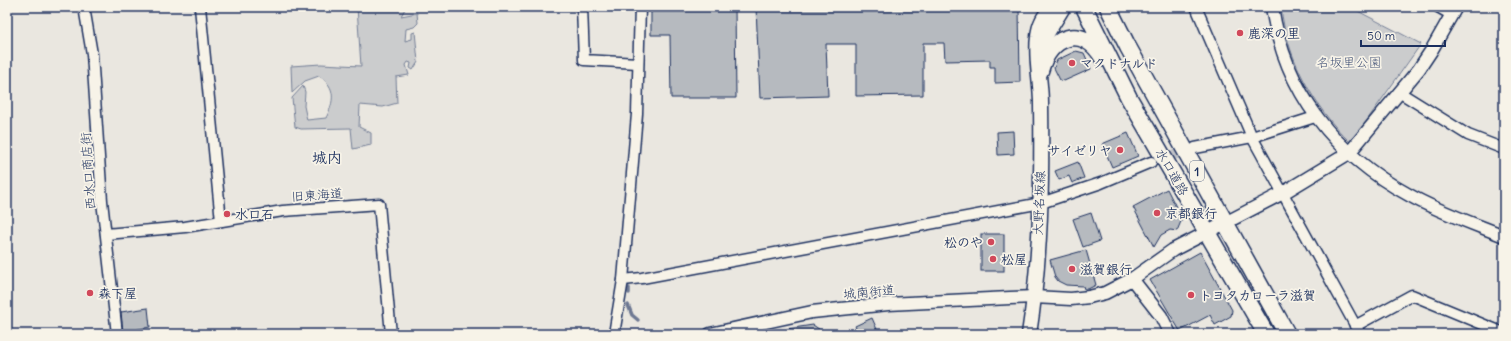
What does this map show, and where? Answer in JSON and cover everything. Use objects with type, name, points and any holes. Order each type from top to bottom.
[{"type":"highway","points":[[1042,66],[1043,38],[1062,7]]},
{"type":"highway","name":"水口道路","points":[[1084,7],[1129,98],[1266,334]]},
{"type":"highway","name":"水口道路","points":[[1108,7],[1135,61],[1287,334]]},
{"type":"highway","points":[[1042,66],[1048,51],[1062,41],[1072,38],[1091,43],[1098,50],[1129,98]]},
{"type":"main road","name":"大野名坂線","points":[[1029,334],[1034,297],[1041,202],[1042,66],[1038,53],[1040,25],[1052,7]]},
{"type":"street","name":"西水口商店街","points":[[84,7],[92,54],[106,234],[117,334]]},
{"type":"street","points":[[106,234],[184,227],[221,220],[200,7]]},
{"type":"street","points":[[582,7],[584,60],[638,64]]},
{"type":"street","points":[[614,334],[622,280],[637,114],[640,7]]},
{"type":"street","points":[[1196,7],[1252,137],[1357,330],[1412,295],[1504,333]]},
{"type":"street","points":[[1272,7],[1278,37],[1287,65],[1315,117],[1349,153],[1364,167],[1410,196],[1504,236]]},
{"type":"street","points":[[1438,7],[1454,11]]},
{"type":"street","name":"城南街道","points":[[710,334],[812,312],[888,304],[1034,297],[1071,299],[1105,293],[1132,279],[1173,250],[1283,193],[1349,153],[1374,125],[1419,69],[1454,11]]},
{"type":"street","points":[[1399,92],[1468,135],[1504,149]]},
{"type":"street","points":[[1195,148],[1252,137],[1315,117]]},
{"type":"street","points":[[622,280],[642,278],[1041,202],[1101,183],[1150,162]]},
{"type":"street","name":"旧東海道","points":[[221,220],[283,211],[379,204],[391,334]]},
{"type":"street","points":[[1132,279],[1161,316],[1170,334]]},
{"type":"green space","points":[[357,7],[406,7],[401,16],[417,13],[418,23],[414,27],[406,29],[405,41],[412,39],[412,33],[415,32],[418,62],[413,70],[410,68],[411,63],[408,62],[406,65],[409,75],[396,77],[397,103],[383,107],[360,105],[359,127],[371,133],[371,145],[353,149],[351,128],[301,129],[295,127],[292,98],[303,86],[305,92],[304,106],[307,120],[326,118],[331,106],[332,95],[329,85],[319,76],[305,81],[292,93],[291,66],[321,64],[361,66]]},
{"type":"green space","name":"名坂里公園","points":[[1281,7],[1350,7],[1421,44],[1350,142],[1325,113],[1304,80],[1289,44]]},
{"type":"building","points":[[651,7],[735,7],[736,98],[671,98],[670,35],[651,35]]},
{"type":"building","points":[[756,7],[1019,7],[1020,82],[995,83],[995,67],[990,67],[990,60],[945,61],[944,43],[923,43],[923,95],[856,96],[856,44],[826,44],[828,96],[760,98]]},
{"type":"building","name":"マクドナルド","points":[[1076,51],[1084,53],[1091,69],[1064,81],[1060,80],[1054,68],[1057,60]]},
{"type":"building","points":[[1013,131],[1014,154],[998,155],[997,132]]},
{"type":"building","name":"サイゼリヤ","points":[[1128,133],[1138,156],[1112,167],[1102,144]]},
{"type":"building","points":[[1078,162],[1084,178],[1072,183],[1069,176],[1059,180],[1055,171]]},
{"type":"building","name":"京都銀行","points":[[1167,189],[1182,219],[1177,231],[1170,230],[1161,235],[1154,247],[1133,207]]},
{"type":"building","points":[[1091,213],[1100,241],[1083,247],[1073,219]]},
{"type":"building","points":[[981,234],[1004,234],[1004,271],[981,271]]},
{"type":"building","name":"滋賀銀行","points":[[1086,250],[1096,285],[1088,289],[1084,289],[1083,286],[1066,285],[1058,281],[1055,277],[1050,260]]},
{"type":"building","name":"トヨタカローラ滋賀","points":[[1200,252],[1232,310],[1231,316],[1215,325],[1210,315],[1180,331],[1150,280]]},
{"type":"building","points":[[148,308],[150,327],[123,332],[121,312]]},
{"type":"building","points":[[872,318],[879,334],[859,334],[855,326]]},
{"type":"building","points":[[813,325],[826,334],[787,334],[787,329]]},
{"type":"waterway","points":[[629,288],[629,293]]},
{"type":"waterway","points":[[628,305],[632,315],[638,320]]},
{"type":"tunnel","points":[[1159,160],[1189,150]]},
{"type":"place","name":"鹿深の里","points":[[1240,33]]},
{"type":"place","name":"マクドナルド","points":[[1072,63]]},
{"type":"place","name":"サイゼリヤ","points":[[1120,150]]},
{"type":"place","name":"京都銀行","points":[[1157,213]]},
{"type":"place","name":"水口石","points":[[227,214]]},
{"type":"place","name":"松のや","points":[[991,242]]},
{"type":"place","name":"松屋","points":[[993,259]]},
{"type":"place","name":"滋賀銀行","points":[[1072,269]]},
{"type":"place","name":"森下屋","points":[[90,293]]},
{"type":"place","name":"トヨタカローラ滋賀","points":[[1191,295]]},
{"type":"district","name":"城内","points":[[327,157]]}]
